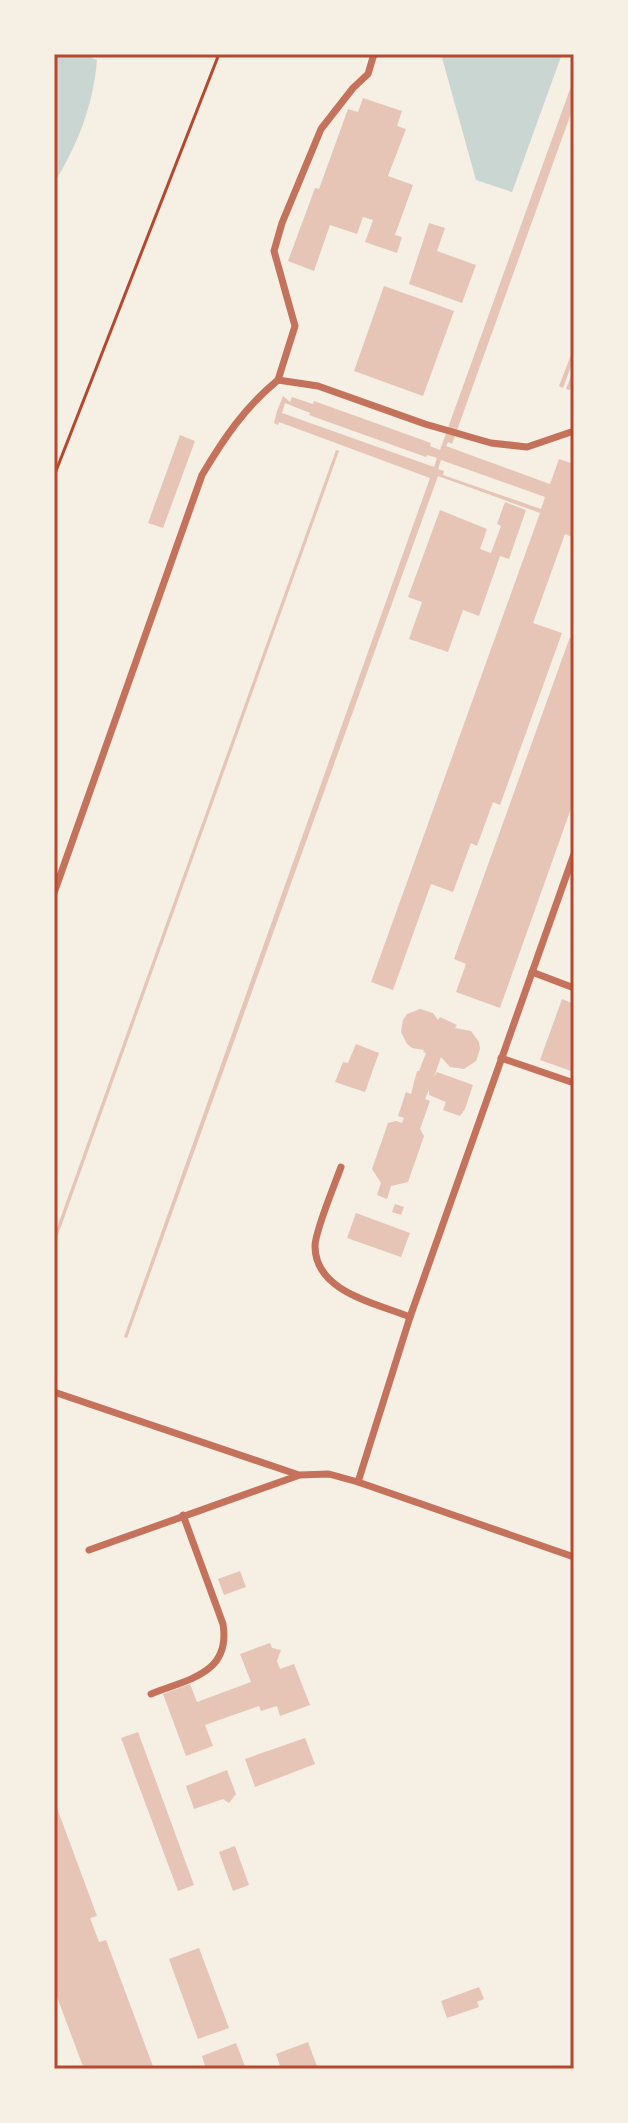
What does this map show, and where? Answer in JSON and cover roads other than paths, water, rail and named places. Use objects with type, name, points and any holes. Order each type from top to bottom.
[{"type":"street","points":[[54,893],[202,475],[225,436],[244,412],[278,380],[295,326],[274,251],[282,223],[321,129],[368,74],[374,54]]},
{"type":"street","points":[[278,380],[318,386],[425,424],[491,443],[527,447],[574,431]]},
{"type":"street","points":[[358,1482],[410,1317],[574,854]]},
{"type":"street","points":[[532,972],[574,988]]},
{"type":"street","points":[[501,1058],[574,1083]]},
{"type":"street","points":[[341,1167],[315,1244],[320,1268],[336,1287],[410,1317]]},
{"type":"street","points":[[54,1392],[299,1475]]},
{"type":"street","points":[[89,1550],[299,1475],[329,1474],[574,1557]]},
{"type":"street","points":[[151,1694],[203,1673],[220,1659],[226,1642],[223,1624],[183,1515]]}]
